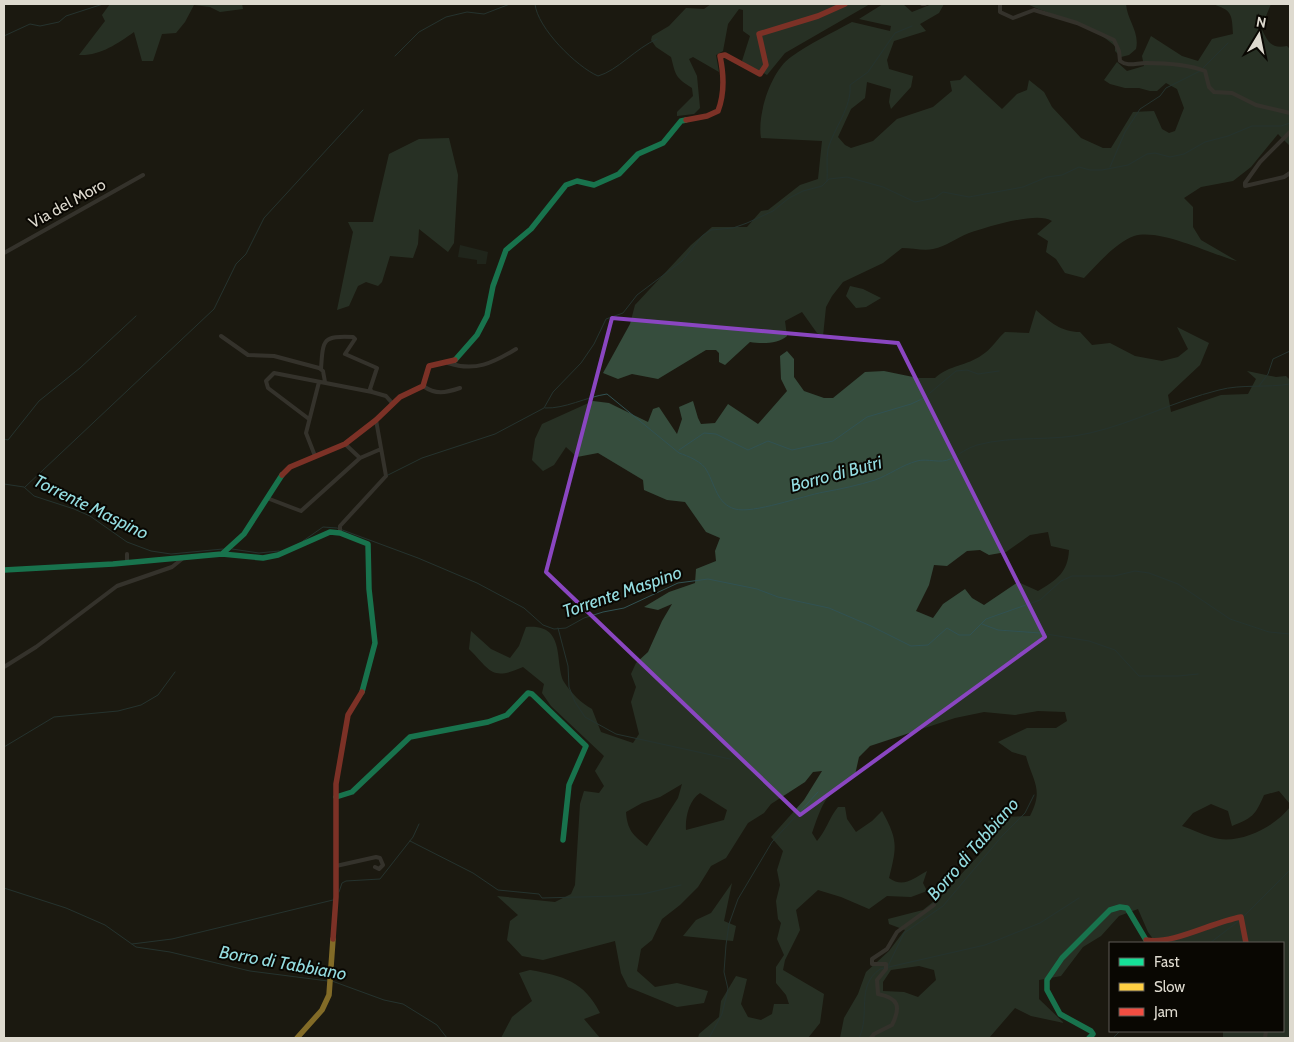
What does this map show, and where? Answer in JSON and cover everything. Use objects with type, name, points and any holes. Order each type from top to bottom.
[{"type":"street","points":[[222,554],[244,534],[283,474],[290,467],[345,444],[376,420],[400,397],[423,386],[429,366],[448,363],[463,353],[484,322],[506,250],[530,229],[566,185],[577,181],[594,185],[619,174],[638,154],[663,143],[681,121],[707,116],[718,111],[722,101],[724,73],[720,56],[725,55],[742,66],[760,74],[766,65],[759,34],[818,16],[845,4]]},
{"type":"street","points":[[1000,4],[1000,12],[1013,18],[1034,10],[1077,23],[1114,40],[1119,51],[1120,61],[1126,65],[1147,63],[1191,66],[1205,71],[1209,87],[1214,92],[1232,93],[1256,105],[1290,113]]},
{"type":"street","points":[[1290,132],[1260,162],[1245,183],[1245,186],[1284,178],[1290,173]]},
{"type":"street","name":"Via del Moro","points":[[4,253],[143,175]]},
{"type":"street","points":[[221,336],[248,355],[274,356],[320,369]]},
{"type":"street","points":[[325,382],[320,369],[326,340],[332,336],[353,337],[355,339],[345,354],[377,368],[370,389],[372,392]]},
{"type":"street","points":[[448,363],[463,368],[481,365],[499,359],[516,349]]},
{"type":"street","points":[[310,419],[268,388],[266,381],[274,373],[372,392],[386,396],[393,404]]},
{"type":"street","points":[[315,456],[306,433],[320,382]]},
{"type":"street","points":[[423,386],[432,392],[444,393],[460,388]]},
{"type":"street","points":[[340,533],[340,526],[386,476],[376,420]]},
{"type":"street","points":[[345,444],[360,458]]},
{"type":"street","points":[[267,498],[301,511],[360,458],[381,449]]},
{"type":"street","points":[[4,570],[127,563],[222,554],[263,558],[292,550],[321,534],[330,532],[340,533],[368,544],[369,589],[375,643],[361,698],[348,715],[340,756],[336,797],[336,897],[329,995],[322,1010],[297,1038]]},
{"type":"street","points":[[126,554],[127,563]]},
{"type":"street","points":[[4,667],[36,646],[117,586],[172,566],[182,558]]},
{"type":"street","points":[[336,797],[352,792],[410,737],[488,722],[507,715],[528,693],[532,694],[586,746],[584,755],[574,770],[562,840]]},
{"type":"street","points":[[336,866],[376,857],[380,858],[382,865],[379,869],[375,867]]},
{"type":"street","points":[[871,1038],[874,1034],[892,1025],[897,1009],[895,1000],[878,994],[877,980],[886,964],[872,964],[872,959],[887,949],[897,932],[934,905]]},
{"type":"street","points":[[1089,1038],[1093,1034],[1092,1031],[1060,1014],[1047,990],[1047,980],[1062,958],[1110,910],[1120,906],[1127,908],[1146,941],[1159,942],[1208,924],[1242,918],[1243,940],[1245,942]]},
{"type":"highlighted area","points":[[612,318],[898,343],[1045,637],[800,815],[546,572]]},
{"type":"green space","points":[[110,4],[242,4],[243,9],[220,12],[210,7],[194,5],[185,22],[176,33],[162,34],[153,61],[142,61],[134,32],[115,45],[94,54],[79,55],[105,21],[102,15]]},
{"type":"green space","points":[[711,4],[870,4],[785,53],[767,75],[742,61],[750,36],[743,31],[743,10],[739,9],[728,24],[723,51],[716,55],[719,72],[693,57],[689,59],[697,76],[700,108],[694,114],[677,116],[677,112],[693,96],[692,88],[679,78],[675,72],[671,57],[656,47],[651,40],[652,36],[669,26],[686,8],[704,9]]},
{"type":"green space","points":[[883,4],[903,4],[912,12],[932,4],[944,4],[939,13],[920,24],[926,31],[894,41],[887,60],[889,69],[913,76],[911,87],[891,109],[889,102],[891,89],[867,82],[865,98],[851,109],[838,137],[845,145],[851,148],[873,141],[897,119],[933,107],[952,91],[950,81],[960,80],[965,75],[1002,109],[1017,94],[1027,90],[1029,80],[1044,92],[1052,107],[1081,138],[1103,148],[1111,148],[1133,112],[1154,111],[1162,129],[1169,133],[1175,131],[1184,108],[1177,89],[1166,83],[1157,91],[1125,88],[1110,84],[1104,80],[1117,62],[1127,71],[1144,66],[1142,56],[1151,36],[1182,56],[1198,61],[1212,39],[1233,34],[1230,14],[1224,8],[1212,4],[1271,4],[1261,28],[1271,43],[1282,47],[1287,46],[1290,49],[1290,146],[1278,134],[1251,167],[1233,181],[1201,187],[1184,198],[1193,207],[1193,227],[1201,240],[1237,261],[1185,243],[1145,234],[1134,236],[1120,244],[1107,254],[1084,278],[1065,273],[1056,259],[1046,252],[1048,241],[1037,234],[1052,221],[1045,218],[1024,219],[969,233],[933,249],[902,248],[883,263],[843,282],[826,307],[823,336],[817,333],[802,312],[785,321],[787,336],[784,339],[770,343],[750,342],[725,365],[719,362],[719,353],[716,350],[706,350],[658,379],[632,374],[618,379],[603,373],[630,324],[635,305],[691,245],[712,227],[747,227],[761,211],[768,210],[800,185],[818,179],[822,141],[761,138],[761,117],[767,94],[777,72],[791,57],[852,22],[890,31],[891,26],[859,19]]},
{"type":"green space","points":[[1027,4],[1126,4],[1135,32],[1136,49],[1129,55],[1121,57],[1115,51],[1115,46],[1095,32]]},
{"type":"green space","points":[[449,138],[458,175],[454,243],[448,252],[419,229],[418,244],[413,258],[390,256],[382,282],[378,286],[366,282],[358,286],[349,306],[337,310],[353,232],[348,222],[373,222],[389,154],[419,139]]},
{"type":"green space","points":[[460,245],[488,252],[486,264],[477,264],[477,260],[458,257]]},
{"type":"green space","points":[[850,286],[863,289],[881,298],[866,307],[856,308],[846,296]]},
{"type":"green space","points":[[1036,310],[1061,328],[1080,332],[1092,345],[1110,343],[1135,356],[1162,361],[1178,357],[1188,349],[1177,327],[1209,343],[1200,365],[1168,395],[1171,412],[1221,395],[1248,394],[1256,379],[1247,371],[1276,377],[1286,376],[1290,380],[1290,804],[1279,791],[1264,795],[1258,808],[1252,815],[1232,826],[1228,811],[1211,804],[1193,813],[1182,826],[1211,837],[1232,839],[1243,837],[1265,828],[1275,822],[1290,807],[1290,1038],[1223,1038],[1223,1032],[1284,1032],[1284,942],[1155,942],[1148,932],[1138,909],[1119,916],[1101,936],[1083,947],[1061,976],[1039,980],[1039,999],[1064,1023],[1031,1016],[1015,1008],[989,1038],[840,1038],[844,1018],[858,994],[866,972],[889,951],[905,930],[889,924],[888,919],[923,910],[943,894],[988,845],[991,832],[988,821],[1000,817],[1030,816],[1037,792],[1026,756],[1012,752],[998,742],[1027,728],[1056,728],[1067,721],[1065,712],[1038,711],[1015,715],[984,712],[955,718],[870,746],[859,757],[855,775],[831,793],[823,805],[812,833],[817,841],[838,807],[845,807],[847,819],[856,832],[882,811],[891,829],[895,850],[889,878],[894,881],[903,882],[927,871],[923,883],[927,891],[911,897],[887,896],[869,909],[818,890],[796,910],[800,930],[785,960],[783,970],[824,994],[820,1023],[808,1038],[698,1038],[699,1034],[719,1017],[721,1001],[736,976],[747,979],[741,1004],[748,1017],[761,1020],[772,1014],[774,1004],[789,1004],[786,995],[776,983],[776,967],[784,955],[777,939],[781,923],[778,919],[776,901],[780,885],[777,870],[783,851],[771,837],[804,800],[822,771],[813,772],[805,782],[771,804],[764,813],[748,823],[726,858],[711,866],[698,887],[662,919],[652,940],[641,949],[637,971],[655,987],[677,983],[708,991],[704,1003],[677,1007],[628,987],[621,973],[615,941],[543,960],[522,956],[507,940],[510,921],[518,915],[497,896],[555,902],[571,894],[575,885],[580,804],[584,791],[599,793],[604,786],[595,771],[604,756],[551,706],[542,693],[544,684],[523,667],[504,673],[498,673],[487,668],[469,649],[471,631],[491,649],[510,658],[519,646],[526,627],[539,627],[548,631],[557,646],[564,682],[576,697],[592,709],[601,732],[633,743],[639,734],[631,702],[636,687],[631,674],[636,663],[648,652],[672,604],[658,610],[644,607],[669,592],[695,583],[696,569],[716,561],[715,551],[720,538],[706,532],[685,502],[667,500],[644,490],[643,480],[598,453],[577,457],[566,447],[554,465],[543,471],[532,460],[535,439],[542,424],[593,401],[609,403],[648,422],[653,409],[659,407],[677,434],[682,419],[679,407],[693,401],[701,424],[715,423],[728,404],[758,424],[787,391],[781,379],[780,356],[787,351],[794,359],[794,377],[804,391],[824,398],[833,398],[865,372],[884,371],[918,378],[935,378],[946,370],[976,359],[988,350],[1005,332],[1029,333]],"holes":[[[1048,532],[1051,546],[1069,550],[1068,558],[1060,575],[1038,591],[1018,582],[984,605],[972,598],[965,589],[943,604],[933,618],[916,611],[929,585],[934,565],[947,566],[967,551],[980,550],[989,555],[1006,552],[1030,535]],[[682,784],[678,798],[647,846],[632,832],[626,812],[642,803],[660,797]],[[700,793],[727,810],[724,820],[686,830],[689,810],[693,800]],[[919,966],[934,970],[936,980],[918,997],[904,992],[883,991],[883,982],[891,970]]]},
{"type":"green space","points":[[732,883],[724,921],[736,926],[733,941],[683,936],[696,920],[711,913]]},
{"type":"green space","points":[[530,970],[562,978],[580,987],[594,1002],[600,1013],[584,1019],[600,1038],[501,1038],[512,1017],[532,1001],[519,973]]},
{"type":"waterway","points":[[4,36],[30,24],[40,26],[59,22],[66,16],[103,4]]},
{"type":"waterway","points":[[395,56],[419,32],[446,17],[467,12],[484,14],[510,4]]},
{"type":"waterway","points":[[535,4],[537,14],[559,46],[569,56],[598,76],[612,69],[657,39]]},
{"type":"waterway","points":[[827,181],[828,149],[846,109],[850,85],[868,72],[895,33],[912,26]]},
{"type":"waterway","points":[[1203,68],[1228,43]]},
{"type":"waterway","points":[[1110,167],[1125,132],[1140,109],[1160,96],[1166,88],[1200,71]]},
{"type":"waterway","points":[[25,487],[214,309],[236,264],[246,254],[264,218],[363,110]]},
{"type":"waterway","points":[[388,475],[422,458],[495,434],[544,408],[553,392],[581,363],[594,344],[606,319],[623,313],[637,295],[682,261],[702,236],[711,230],[733,228],[747,223],[773,211],[789,198],[803,191],[822,186],[829,179],[847,177],[883,187],[915,202],[935,198],[943,192],[969,197],[1023,187],[1047,177],[1062,175],[1079,167],[1090,170],[1102,170],[1128,165],[1147,154],[1155,153],[1170,157],[1184,154],[1205,142],[1228,136],[1252,126],[1281,126],[1290,123]]},
{"type":"waterway","points":[[4,439],[8,440],[39,401],[80,368],[136,316]]},
{"type":"waterway","points":[[1259,386],[1268,374],[1273,359],[1290,351]]},
{"type":"waterway","points":[[679,450],[704,433],[716,434],[748,450],[768,441],[792,450],[833,441],[867,417],[911,404],[924,398],[956,371],[967,370],[978,374],[999,371]]},
{"type":"waterway","name":"Borro di Butri","points":[[545,408],[560,407],[607,394],[679,453],[699,462],[707,471],[724,503],[729,507],[743,510],[765,507],[869,482],[917,461],[946,460],[977,445],[1005,440],[1076,436],[1122,424],[1186,400],[1227,388],[1290,384]]},
{"type":"waterway","name":"Torrente Maspino","points":[[4,484],[24,487],[34,496],[90,516],[127,542],[151,551],[171,554],[223,549]]},
{"type":"waterway","name":"Torrente Maspino","points":[[303,541],[323,527],[337,528],[418,558],[477,583],[524,608],[543,625],[554,629],[566,628],[584,618],[624,608],[678,583],[708,579],[757,589],[778,597],[829,608],[911,646],[928,645],[947,628],[959,635],[970,635],[986,619],[1040,600],[1061,581],[1072,576],[1114,576],[1135,571],[1149,573],[1178,584],[1230,619],[1269,632],[1290,634]]},
{"type":"waterway","name":"Torrente Maspino","points":[[232,549],[259,553],[279,551]]},
{"type":"waterway","name":"Torrente Maspino","points":[[982,624],[998,630],[1040,633],[1089,641],[1115,650],[1139,676],[1198,674]]},
{"type":"waterway","points":[[558,628],[568,666],[569,687],[575,702],[585,717],[616,734],[730,759]]},
{"type":"waterway","points":[[4,747],[54,717],[118,711],[141,705],[158,695],[175,672]]},
{"type":"waterway","points":[[709,1038],[722,1014],[728,989],[724,972],[726,945],[729,924],[738,899],[772,842],[818,792]]},
{"type":"waterway","name":"Borro di Tabbiano","points":[[888,966],[904,933],[943,906],[1002,836],[1025,813],[1034,795]]},
{"type":"waterway","points":[[339,892],[342,883],[346,881],[380,879],[413,837],[419,824]]},
{"type":"waterway","points":[[410,841],[473,873],[498,890],[539,894],[542,898],[643,894],[681,885]]},
{"type":"waterway","points":[[1243,917],[1290,870]]},
{"type":"waterway","name":"Borro di Tabbiano","points":[[4,888],[66,908],[105,925],[136,947],[170,952],[250,971],[328,981]]},
{"type":"waterway","points":[[859,1038],[864,1020],[868,984],[872,976],[880,969],[985,945],[1040,923],[1079,898]]},
{"type":"waterway","points":[[132,944],[172,939],[333,900]]},
{"type":"waterway","points":[[1211,942],[1240,920]]},
{"type":"waterway","name":"Borro di Tabbiano","points":[[332,981],[384,1000],[403,1004],[437,1025],[447,1038]]},
{"type":"waterway","points":[[1113,1038],[1119,1032]]},
{"type":"traffic: fast","points":[[455,360],[477,335],[487,316],[493,286],[506,250],[531,229],[566,185],[577,181],[594,185],[619,174],[638,154],[663,143],[681,121],[686,120]]},
{"type":"traffic: fast","points":[[4,570],[113,564],[222,554],[244,534],[282,475]]},
{"type":"traffic: fast","points":[[222,554],[263,558],[278,555],[330,532],[340,533],[368,544],[369,589],[375,643],[362,692]]},
{"type":"traffic: fast","points":[[336,797],[352,792],[410,737],[488,722],[507,715],[528,693],[532,694],[586,746],[569,785],[563,840]]},
{"type":"traffic: fast","points":[[1089,1038],[1093,1034],[1091,1031],[1060,1014],[1047,990],[1047,980],[1062,958],[1110,910],[1120,907],[1127,908],[1146,940]]},
{"type":"traffic: slow","points":[[297,1038],[322,1010],[329,995],[333,939]]},
{"type":"traffic: jam","points":[[686,120],[707,116],[718,111],[723,84],[720,56],[725,55],[760,74],[766,65],[759,34],[818,16],[845,4]]},
{"type":"traffic: jam","points":[[282,475],[290,467],[345,444],[376,420],[400,397],[423,386],[429,366],[455,360]]},
{"type":"traffic: jam","points":[[333,939],[336,897],[336,784],[348,715],[362,692]]},
{"type":"traffic: jam","points":[[1146,940],[1168,939],[1241,917],[1246,942]]}]
